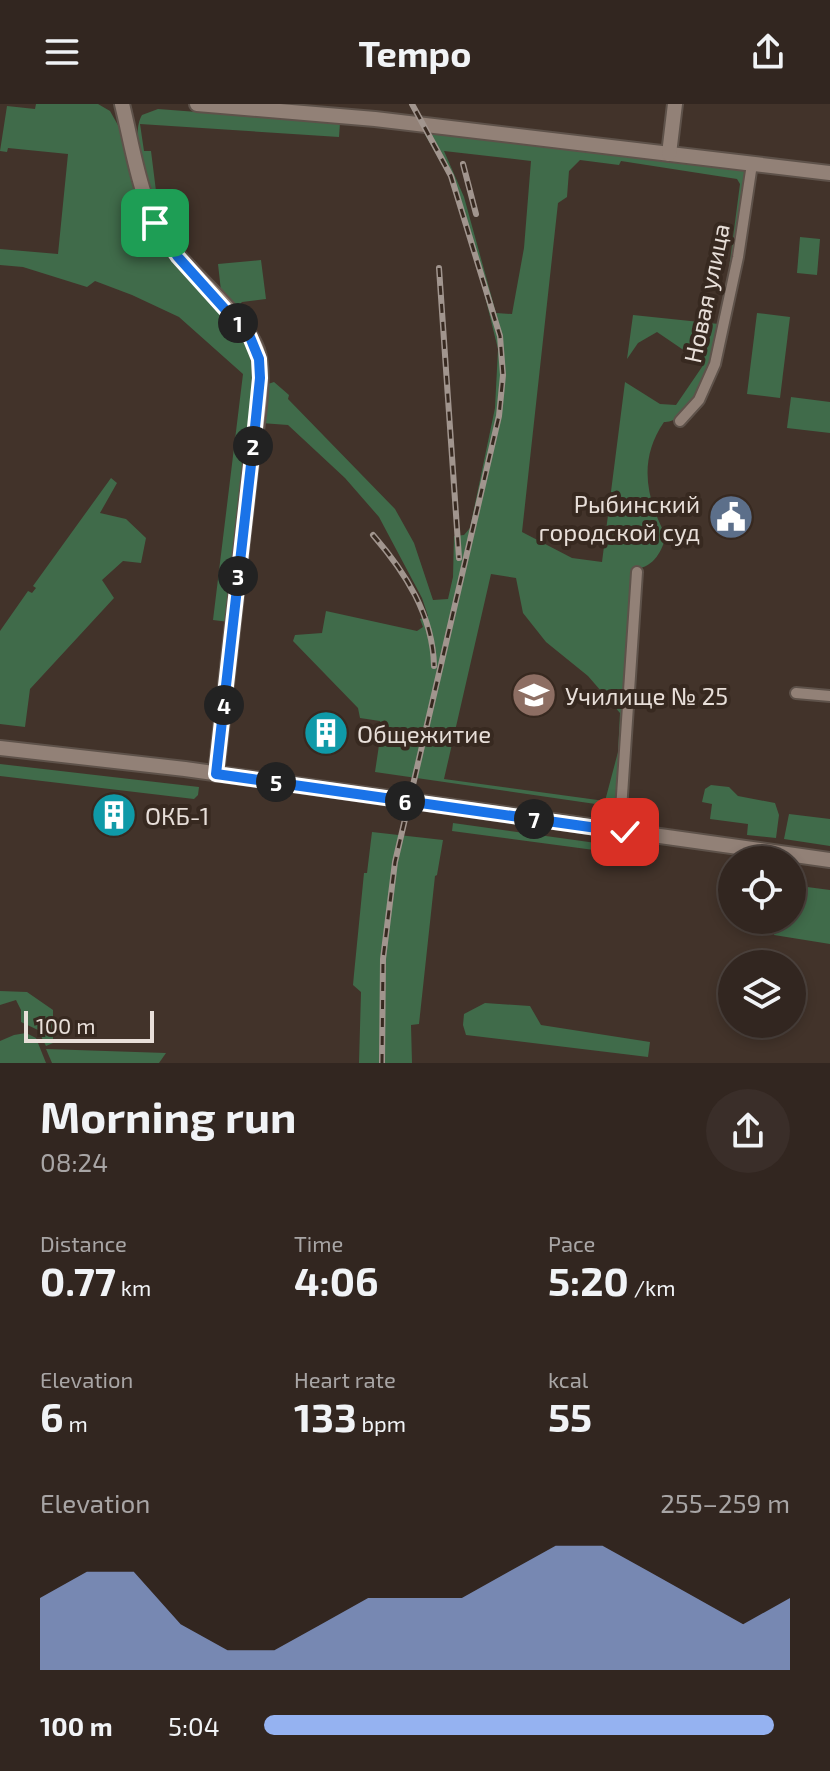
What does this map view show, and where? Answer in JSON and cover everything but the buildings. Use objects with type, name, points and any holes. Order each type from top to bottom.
[{"type":"street","points":[[122,104],[146,198],[161,234],[250,337],[259,359],[255,428],[216,774]]},
{"type":"street","points":[[197,104],[375,119],[830,173]]},
{"type":"street","points":[[669,154],[675,104]]},
{"type":"street","name":"Новая улица","points":[[680,421],[699,400],[715,364],[740,247],[752,164]]},
{"type":"street","points":[[625,832],[621,810],[637,572]]},
{"type":"street","points":[[796,693],[830,696]]},
{"type":"street","points":[[0,748],[216,774],[830,860]]},
{"type":"green space","points":[[36,104],[98,104],[110,111],[119,127],[138,196],[253,352],[254,385],[229,622],[213,620],[243,374],[179,317],[132,295],[95,281],[87,287],[23,267],[0,265],[0,249],[58,254],[68,154],[8,148],[7,152],[0,151],[7,106],[35,109]]},
{"type":"green space","points":[[158,109],[340,123],[339,137],[140,124],[144,151],[151,151],[159,215],[145,180],[138,137],[139,124],[142,115]]},
{"type":"green space","points":[[423,131],[748,171],[731,270],[711,364],[687,409],[672,421],[664,422],[651,450],[648,465],[650,493],[666,536],[655,559],[645,566],[632,569],[616,807],[375,772],[380,721],[360,718],[358,708],[293,641],[295,635],[322,633],[326,611],[417,631],[423,627],[420,619],[428,616],[422,598],[379,517],[345,478],[288,425],[261,423],[265,381],[268,384],[274,382],[289,395],[288,399],[395,509],[414,543],[433,600],[448,599],[453,577],[454,536],[464,535],[470,528],[495,408],[498,349],[481,280],[449,177]],"holes":[[[444,151],[531,161],[524,248],[512,314],[496,313],[464,197]],[[580,160],[619,165],[621,161],[737,179],[740,184],[719,324],[633,315],[627,359],[638,343],[657,332],[704,364],[676,405],[660,404],[625,382],[602,562],[572,558],[522,532],[558,203],[567,197],[569,171]],[[491,574],[516,578],[523,613],[546,642],[588,676],[620,713],[618,752],[605,801],[444,779]]]},
{"type":"green space","points":[[800,237],[820,239],[817,275],[797,273]]},
{"type":"green space","points":[[261,260],[266,299],[242,302],[236,308],[221,291],[218,264]]},
{"type":"green space","points":[[757,313],[790,317],[780,398],[747,394]]},
{"type":"green space","points":[[791,397],[830,402],[830,433],[787,428]]},
{"type":"green space","points":[[111,478],[117,483],[100,513],[126,519],[146,538],[141,563],[123,561],[102,580],[114,598],[30,689],[25,727],[0,724],[0,631],[28,591],[32,593],[36,588],[33,586]]},
{"type":"green space","points":[[0,764],[199,787],[198,795],[194,799],[0,776]]},
{"type":"green space","points":[[711,785],[729,787],[738,796],[775,803],[779,815],[776,838],[747,835],[748,824],[710,819],[712,804],[702,802],[705,789]]},
{"type":"green space","points":[[789,814],[830,819],[830,846],[784,839]]},
{"type":"green space","points":[[453,823],[625,847],[624,854],[452,831]]},
{"type":"green space","points":[[372,832],[443,840],[435,876],[419,1024],[411,1025],[412,1063],[359,1063],[361,992],[353,985],[364,873],[367,873]]},
{"type":"green space","points":[[806,887],[830,890],[830,944],[774,935],[806,934]]},
{"type":"green space","points":[[0,991],[27,992],[53,1010],[53,1043],[46,1046],[38,1030],[21,1022],[21,1010],[16,1000],[0,1005]]},
{"type":"green space","points":[[485,1003],[530,1006],[541,1025],[650,1042],[648,1057],[466,1035],[464,1014]]},
{"type":"green space","points":[[26,1033],[36,1038],[46,1063],[0,1063],[0,1041]]},
{"type":"green space","points":[[46,1049],[166,1053],[159,1063],[52,1063]]},
{"type":"railway","points":[[382,1063],[383,959],[395,862],[499,416],[503,375],[500,336],[451,176],[412,104]]},
{"type":"railway","points":[[463,164],[476,214]]},
{"type":"railway","points":[[439,268],[459,558]]},
{"type":"railway","points":[[373,535],[406,579],[423,612],[429,629],[434,666]]},
{"type":"place","name":"Рыбинский городской суд","points":[[731,517]]},
{"type":"place","name":"Училище № 25","points":[[534,695]]},
{"type":"place","name":"Общежитие","points":[[326,733]]},
{"type":"place","name":"ОКБ-1","points":[[114,815]]},
{"type":"route","points":[[155,223],[178,257],[250,337],[259,359],[253,447],[216,774],[625,832]]}]
